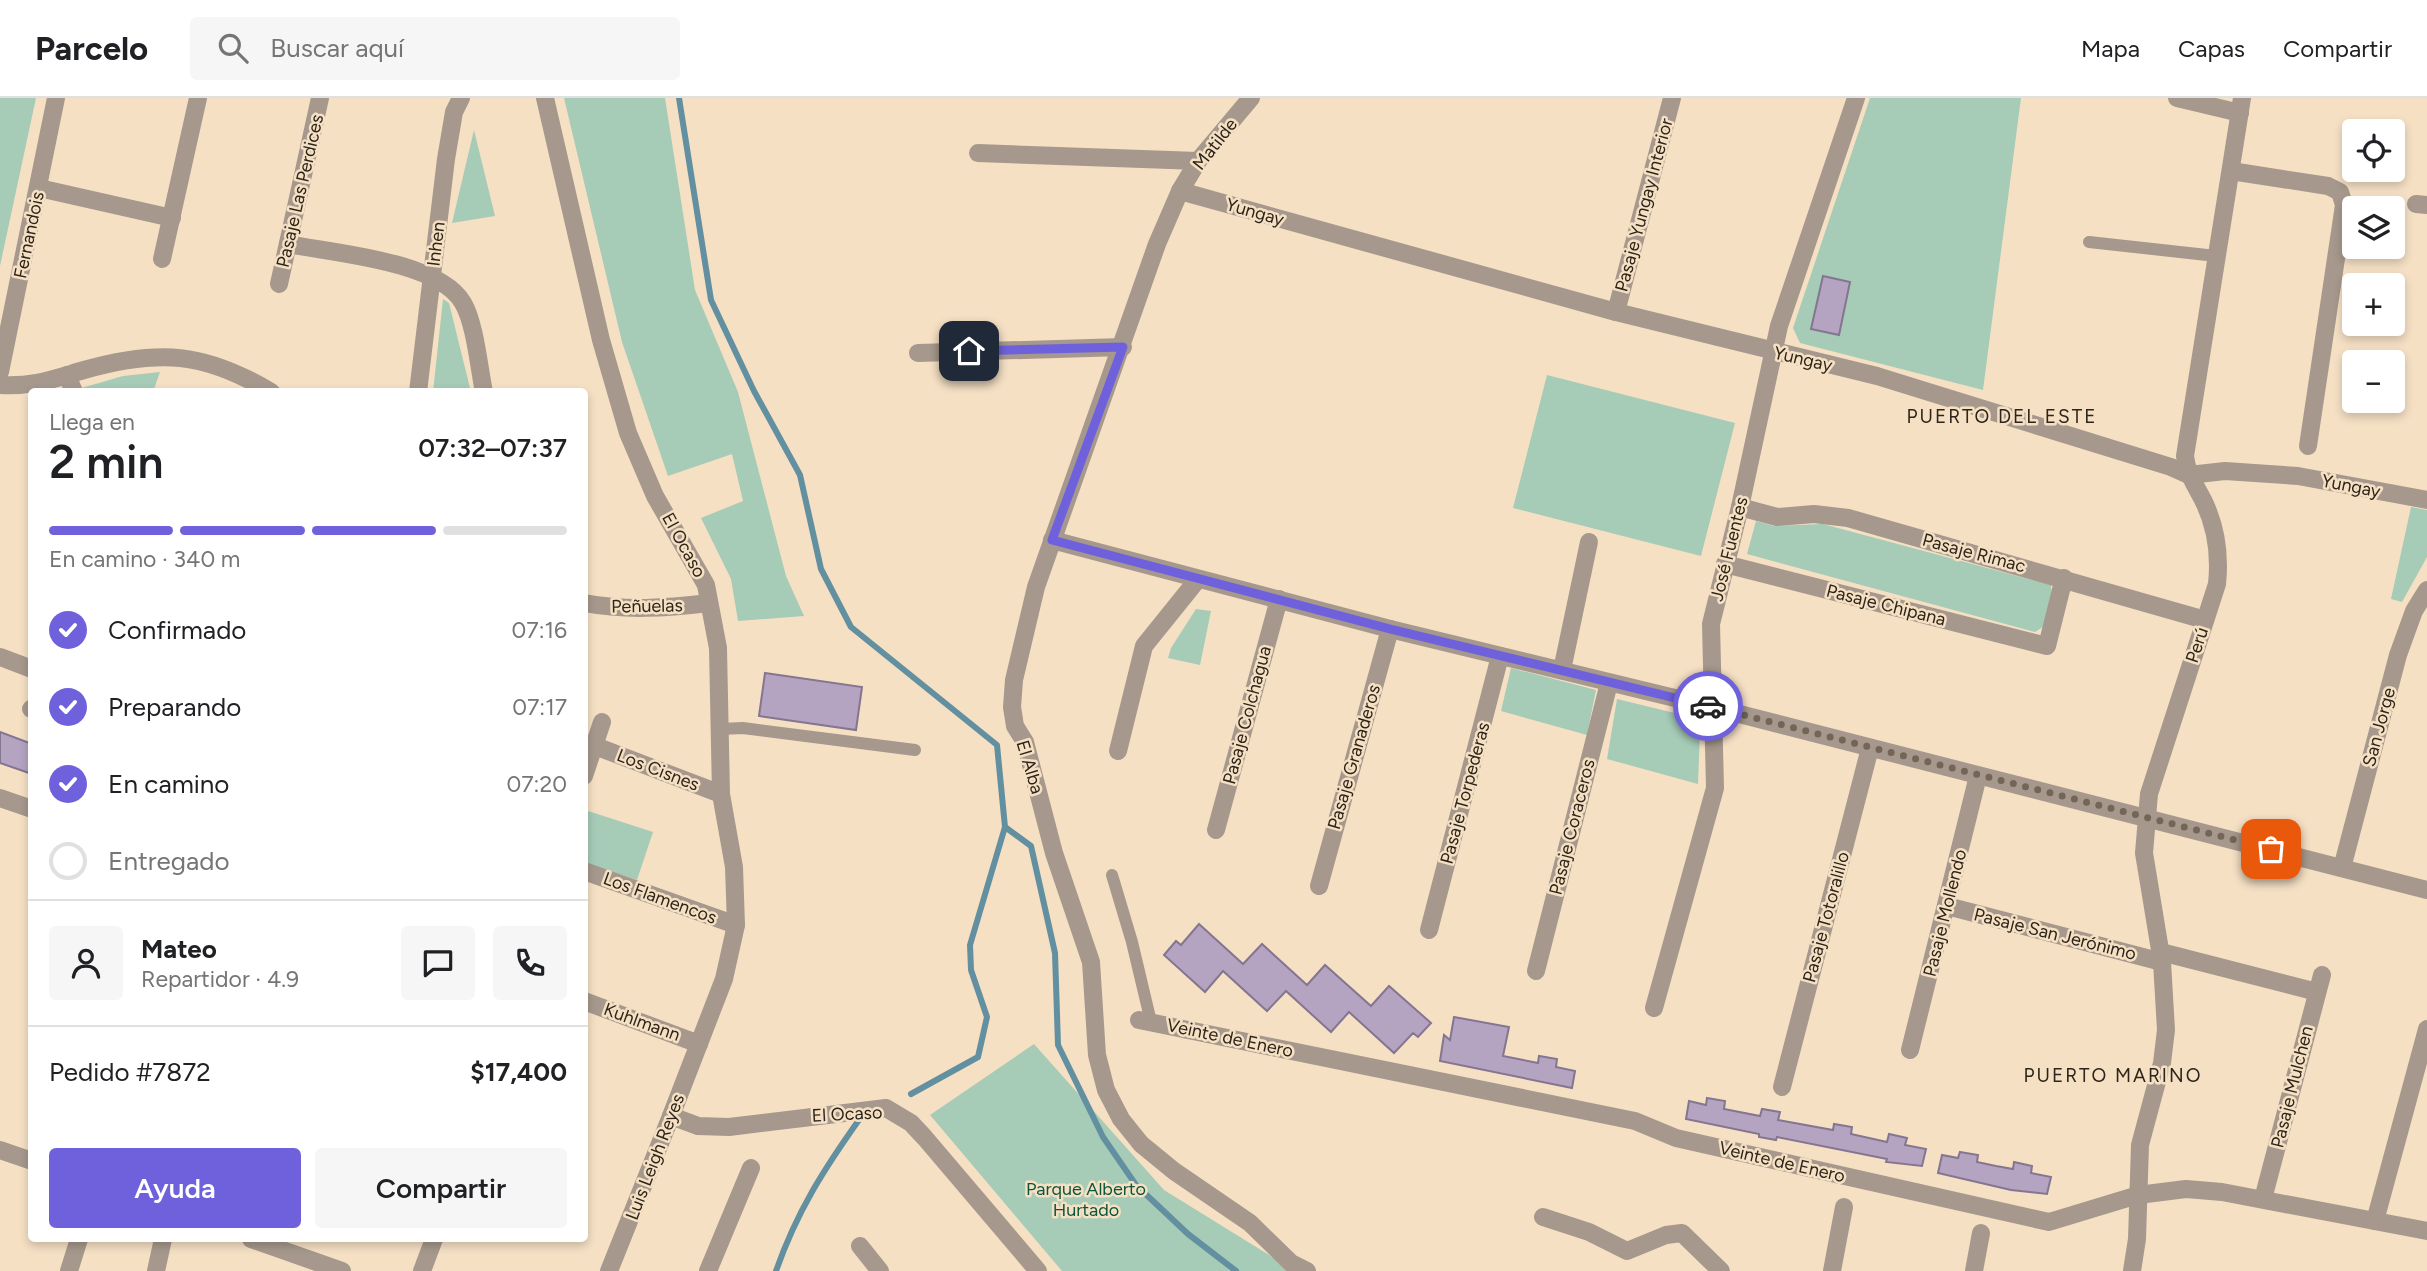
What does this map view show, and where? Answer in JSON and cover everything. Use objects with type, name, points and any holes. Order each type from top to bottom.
[{"type":"street","name":"Fernandois","points":[[0,372],[56,98]]},
{"type":"street","points":[[162,259],[198,98]]},
{"type":"street","name":"Pasaje Las Perdices","points":[[279,284],[320,98]]},
{"type":"street","name":"Inhen","points":[[418,388],[446,159],[454,112],[461,98]]},
{"type":"street","name":"El Ocaso","points":[[545,98],[601,340],[628,433],[655,496],[696,564],[709,603],[718,648],[721,794],[734,867],[736,925],[724,979],[699,1044]]},
{"type":"street","name":"Matilde","points":[[1180,191],[1198,161],[1251,98]]},
{"type":"street","name":"Pasaje Yungay Interior","points":[[1616,312],[1672,98]]},
{"type":"street","name":"José Fuentes","points":[[1654,1008],[1715,788],[1710,624],[1740,507],[1779,326],[1856,98]]},
{"type":"street","points":[[2177,98],[2241,105]]},
{"type":"street","name":"Perú","points":[[2133,1271],[2140,1145],[2162,1063],[2166,1030],[2162,957],[2144,853],[2149,794],[2217,584],[2218,547],[2210,514],[2189,475],[2186,445],[2241,105]]},
{"type":"street","points":[[978,153],[1198,161]]},
{"type":"street","points":[[2231,170],[2328,186],[2340,192],[2344,205],[2308,446]]},
{"type":"street","points":[[39,188],[172,218]]},
{"type":"street","name":"Yungay","points":[[1180,191],[1616,312],[1877,376],[2171,467],[2189,475],[2225,471],[2298,476],[2427,500]]},
{"type":"street","name":"El Alba","points":[[1180,191],[1157,244],[1123,347],[1052,540],[1025,631],[1012,707],[1015,726],[1025,742],[1054,853],[1091,962],[1097,1055],[1106,1090],[1121,1119],[1141,1144],[1174,1171],[1250,1223],[1291,1263],[1307,1271]]},
{"type":"street","points":[[288,244],[432,276],[456,292],[466,306],[483,388]]},
{"type":"street","points":[[918,353],[1123,347]]},
{"type":"street","points":[[0,385],[29,387],[130,358],[165,356],[202,361],[230,370],[264,388]]},
{"type":"street","points":[[66,375],[72,388]]},
{"type":"street","name":"Pasaje Rimac","points":[[1740,507],[1777,517],[1814,514],[1848,518],[2205,620]]},
{"type":"street","points":[[1052,540],[1390,629],[1713,707],[2427,890]]},
{"type":"street","points":[[1562,670],[1589,542]]},
{"type":"street","name":"Pasaje Chipana","points":[[1726,564],[2047,646]]},
{"type":"street","points":[[2042,664],[2064,578]]},
{"type":"street","points":[[1118,751],[1144,646],[1198,579]]},
{"type":"street","name":"San Jorge","points":[[2342,868],[2398,655],[2414,611],[2427,590]]},
{"type":"street","name":"Pasaje Colchagua","points":[[1216,830],[1279,599]]},
{"type":"street","name":"Peñuelas","points":[[588,604],[615,609],[657,609],[709,603]]},
{"type":"street","name":"Pasaje Granaderos","points":[[1319,886],[1390,629]]},
{"type":"street","name":"Pasaje Torpederas","points":[[1429,930],[1500,656]]},
{"type":"street","points":[[0,657],[28,668]]},
{"type":"street","name":"Pasaje Coraceros","points":[[1536,971],[1609,683]]},
{"type":"street","points":[[588,765],[602,722]]},
{"type":"street","name":"Los Cisnes","points":[[595,746],[721,794]]},
{"type":"street","name":"Pasaje Totoralillo","points":[[1782,1087],[1870,748]]},
{"type":"street","name":"Pasaje Mollendo","points":[[1910,1050],[1978,776]]},
{"type":"street","points":[[0,798],[28,807]]},
{"type":"street","name":"Los Flamencos","points":[[588,872],[736,925]]},
{"type":"street","name":"Pasaje San Jerónimo","points":[[1947,906],[2162,957],[2319,983]]},
{"type":"street","name":"Pasaje Mulchen","points":[[2263,1199],[2319,983]]},
{"type":"street","name":"Kuhlmann","points":[[588,1002],[699,1044]]},
{"type":"street","name":"Veinte de Enero","points":[[1145,1021],[1635,1121],[1676,1138],[2049,1222],[2138,1195],[2186,1189],[2263,1199],[2427,1231]]},
{"type":"street","points":[[2375,1221],[2427,1029]]},
{"type":"street","name":"Luis Leigh Reyes","points":[[609,1271],[699,1044]]},
{"type":"street","name":"El Ocaso","points":[[671,1116],[698,1125],[729,1127],[886,1108],[911,1123],[925,1138],[1038,1271]]},
{"type":"street","points":[[0,1150],[28,1160]]},
{"type":"street","points":[[708,1271],[751,1168]]},
{"type":"street","points":[[1832,1271],[1844,1207]]},
{"type":"street","points":[[1543,1217],[1589,1231],[1627,1251],[1666,1235],[1682,1233],[1721,1271]]},
{"type":"street","points":[[1974,1271],[1981,1233]]},
{"type":"street","points":[[69,1271],[78,1242]]},
{"type":"street","points":[[156,1271],[162,1242]]},
{"type":"street","points":[[260,1242],[342,1271]]},
{"type":"street","points":[[422,1271],[433,1242]]},
{"type":"street","points":[[860,1246],[880,1271]]},
{"type":"lane","points":[[2089,242],[2216,256]]},
{"type":"lane","points":[[720,729],[743,729],[915,750]]},
{"type":"lane","points":[[1112,875],[1132,942],[1145,1021]]},
{"type":"green space","points":[[0,98],[36,98],[0,266]]},
{"type":"green space","points":[[564,98],[665,98],[695,290],[738,392],[786,576],[804,616],[738,621],[731,579],[701,518],[743,501],[732,454],[668,476],[622,342]]},
{"type":"green space","points":[[1870,98],[2021,98],[1983,390],[1800,343],[1793,328]]},
{"type":"green space","points":[[474,130],[495,216],[452,223]]},
{"type":"green space","points":[[443,299],[449,303],[470,388],[433,388]]},
{"type":"green space","points":[[160,372],[154,388],[81,388],[123,376]]},
{"type":"green space","points":[[1547,375],[1735,423],[1701,556],[1513,508]]},
{"type":"green space","points":[[2411,507],[2427,510],[2427,557],[2402,602],[2391,599]]},
{"type":"green space","points":[[1756,521],[1774,526],[1823,524],[2051,585],[2052,595],[2043,627],[2035,632],[1747,554]]},
{"type":"green space","points":[[1196,609],[1211,611],[1200,665],[1168,658],[1171,648]]},
{"type":"green space","points":[[1511,668],[1596,690],[1587,735],[1501,711]]},
{"type":"green space","points":[[1617,699],[1691,717],[1700,731],[1698,784],[1607,759]]},
{"type":"green space","points":[[588,811],[653,832],[637,880],[588,864]]},
{"type":"green space","name":"Parque Alberto Hurtado","points":[[1034,1044],[1164,1190],[1295,1271],[1062,1271],[930,1115]]},
{"type":"building","points":[[1823,276],[1850,282],[1839,335],[1811,329]]},
{"type":"building","points":[[765,673],[862,687],[856,730],[759,716]]},
{"type":"building","points":[[0,732],[28,742],[28,773],[0,763]]},
{"type":"building","points":[[1199,924],[1243,964],[1262,944],[1307,985],[1325,965],[1371,1006],[1389,986],[1431,1023],[1418,1037],[1413,1033],[1394,1053],[1349,1012],[1331,1032],[1286,991],[1267,1011],[1223,971],[1205,992],[1164,955],[1176,941],[1181,945]]},
{"type":"building","points":[[1454,1017],[1509,1027],[1503,1056],[1538,1063],[1539,1056],[1557,1059],[1556,1067],[1575,1071],[1572,1088],[1440,1061],[1444,1035],[1450,1040]]},
{"type":"building","points":[[1707,1098],[1725,1101],[1724,1109],[1760,1116],[1762,1109],[1780,1112],[1778,1120],[1833,1130],[1834,1124],[1852,1127],[1851,1134],[1887,1142],[1889,1134],[1907,1138],[1905,1145],[1926,1149],[1922,1166],[1886,1162],[1887,1159],[1777,1137],[1776,1140],[1759,1137],[1759,1134],[1686,1119],[1689,1101],[1706,1105]]},
{"type":"building","points":[[1960,1152],[1978,1155],[1977,1162],[1996,1166],[2013,1169],[2014,1162],[2032,1166],[2031,1173],[2051,1177],[2047,1194],[2011,1190],[1938,1173],[1942,1155],[1958,1158]]},
{"type":"waterway","points":[[679,98],[711,300],[754,391],[800,475],[821,569],[851,627],[997,745],[1005,827],[970,945],[971,970],[987,1017],[978,1057],[911,1094]]},
{"type":"waterway","points":[[1005,827],[1031,846],[1055,953],[1058,1045],[1103,1137],[1136,1185],[1188,1234],[1236,1271]]},
{"type":"waterway","points":[[776,1271],[812,1191],[861,1117]]},
{"type":"way so far","points":[[1708,706],[2271,849]]},
{"type":"district","name":"PUERTO DEL ESTE","points":[[2002,416]]},
{"type":"district","name":"PUERTO MARINO","points":[[2113,1075]]},
{"type":"route","points":[[969,351],[1123,347],[1052,540],[1390,629],[1708,706]]}]
